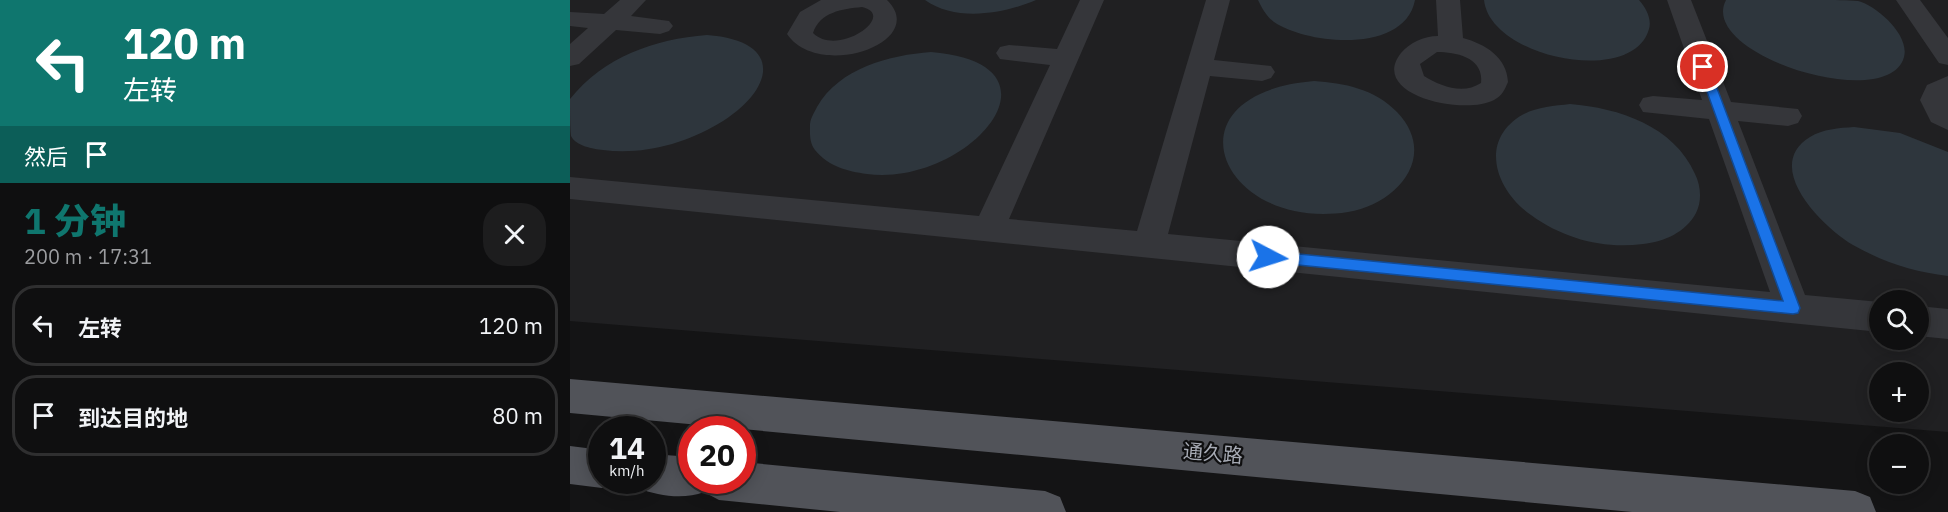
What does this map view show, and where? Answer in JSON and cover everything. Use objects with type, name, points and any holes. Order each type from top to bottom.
[{"type":"main road","name":"通久路","points":[[570,396],[1855,512]]},
{"type":"main road","points":[[570,465],[588,467]]},
{"type":"main road","points":[[756,486],[866,503],[1045,512]]},
{"type":"lane","points":[[570,58],[634,0]]},
{"type":"lane","points":[[989,229],[1092,0]]},
{"type":"lane","points":[[1149,245],[1218,0]]},
{"type":"lane","points":[[1448,0],[1451,44]]},
{"type":"lane","points":[[1679,0],[1793,308]]},
{"type":"lane","points":[[1908,0],[1948,57]]},
{"type":"lane","points":[[570,18],[660,26]]},
{"type":"lane","points":[[1009,53],[1066,58]]},
{"type":"lane","points":[[1199,67],[1262,72]]},
{"type":"lane","points":[[1948,85],[1937,91],[1934,100],[1941,115],[1948,120]]},
{"type":"lane","points":[[1653,105],[1788,116]]},
{"type":"lane","points":[[570,188],[1869,316]]},
{"type":"lane","points":[[1929,322],[1948,324]]},
{"type":"shaded area","points":[[570,0],[1948,0],[1948,432],[570,321]]},
{"type":"shaded area","points":[[925,0],[1036,0],[1009,9],[980,14],[951,11]]},
{"type":"shaded area","points":[[1258,0],[1415,0],[1407,17],[1394,29],[1375,37],[1354,40],[1309,36],[1289,30],[1271,20]]},
{"type":"shaded area","points":[[1484,0],[1639,0],[1648,14],[1650,25],[1638,47],[1617,57],[1591,61],[1563,58],[1535,50],[1510,37],[1492,20]]},
{"type":"shaded area","points":[[1726,0],[1858,1],[1882,15],[1897,31],[1905,48],[1904,57],[1891,73],[1866,80],[1833,79],[1799,70],[1766,57],[1739,40],[1725,21]]},
{"type":"shaded area","points":[[707,35],[732,39],[750,47],[760,57],[763,69],[760,83],[751,97],[737,111],[718,124],[691,137],[648,149],[599,150],[573,139],[570,99],[598,72],[614,61],[649,46]]},
{"type":"shaded area","points":[[931,52],[974,61],[996,78],[1001,99],[991,122],[969,144],[940,162],[904,173],[867,174],[852,171],[832,164],[820,156],[810,137],[811,119],[817,107],[838,82],[852,73],[883,60]]},
{"type":"shaded area","points":[[1314,81],[1337,83],[1379,98],[1397,112],[1409,129],[1414,145],[1413,161],[1407,176],[1382,199],[1366,207],[1348,212],[1304,213],[1268,202],[1241,183],[1226,159],[1224,133],[1237,110],[1266,91]]},
{"type":"shaded area","points":[[1570,104],[1626,115],[1643,122],[1674,143],[1686,157],[1700,188],[1698,208],[1686,226],[1674,235],[1651,243],[1613,245],[1570,236],[1544,223],[1519,205],[1501,180],[1497,166],[1496,152],[1500,138],[1508,126],[1527,112]]},
{"type":"shaded area","points":[[1854,127],[1900,133],[1948,152],[1948,276],[1899,265],[1853,245],[1827,225],[1802,196],[1794,180],[1792,164],[1797,150],[1810,137],[1820,132]]},
{"type":"route","points":[[1268,257],[1793,308],[1703,67]]}]
